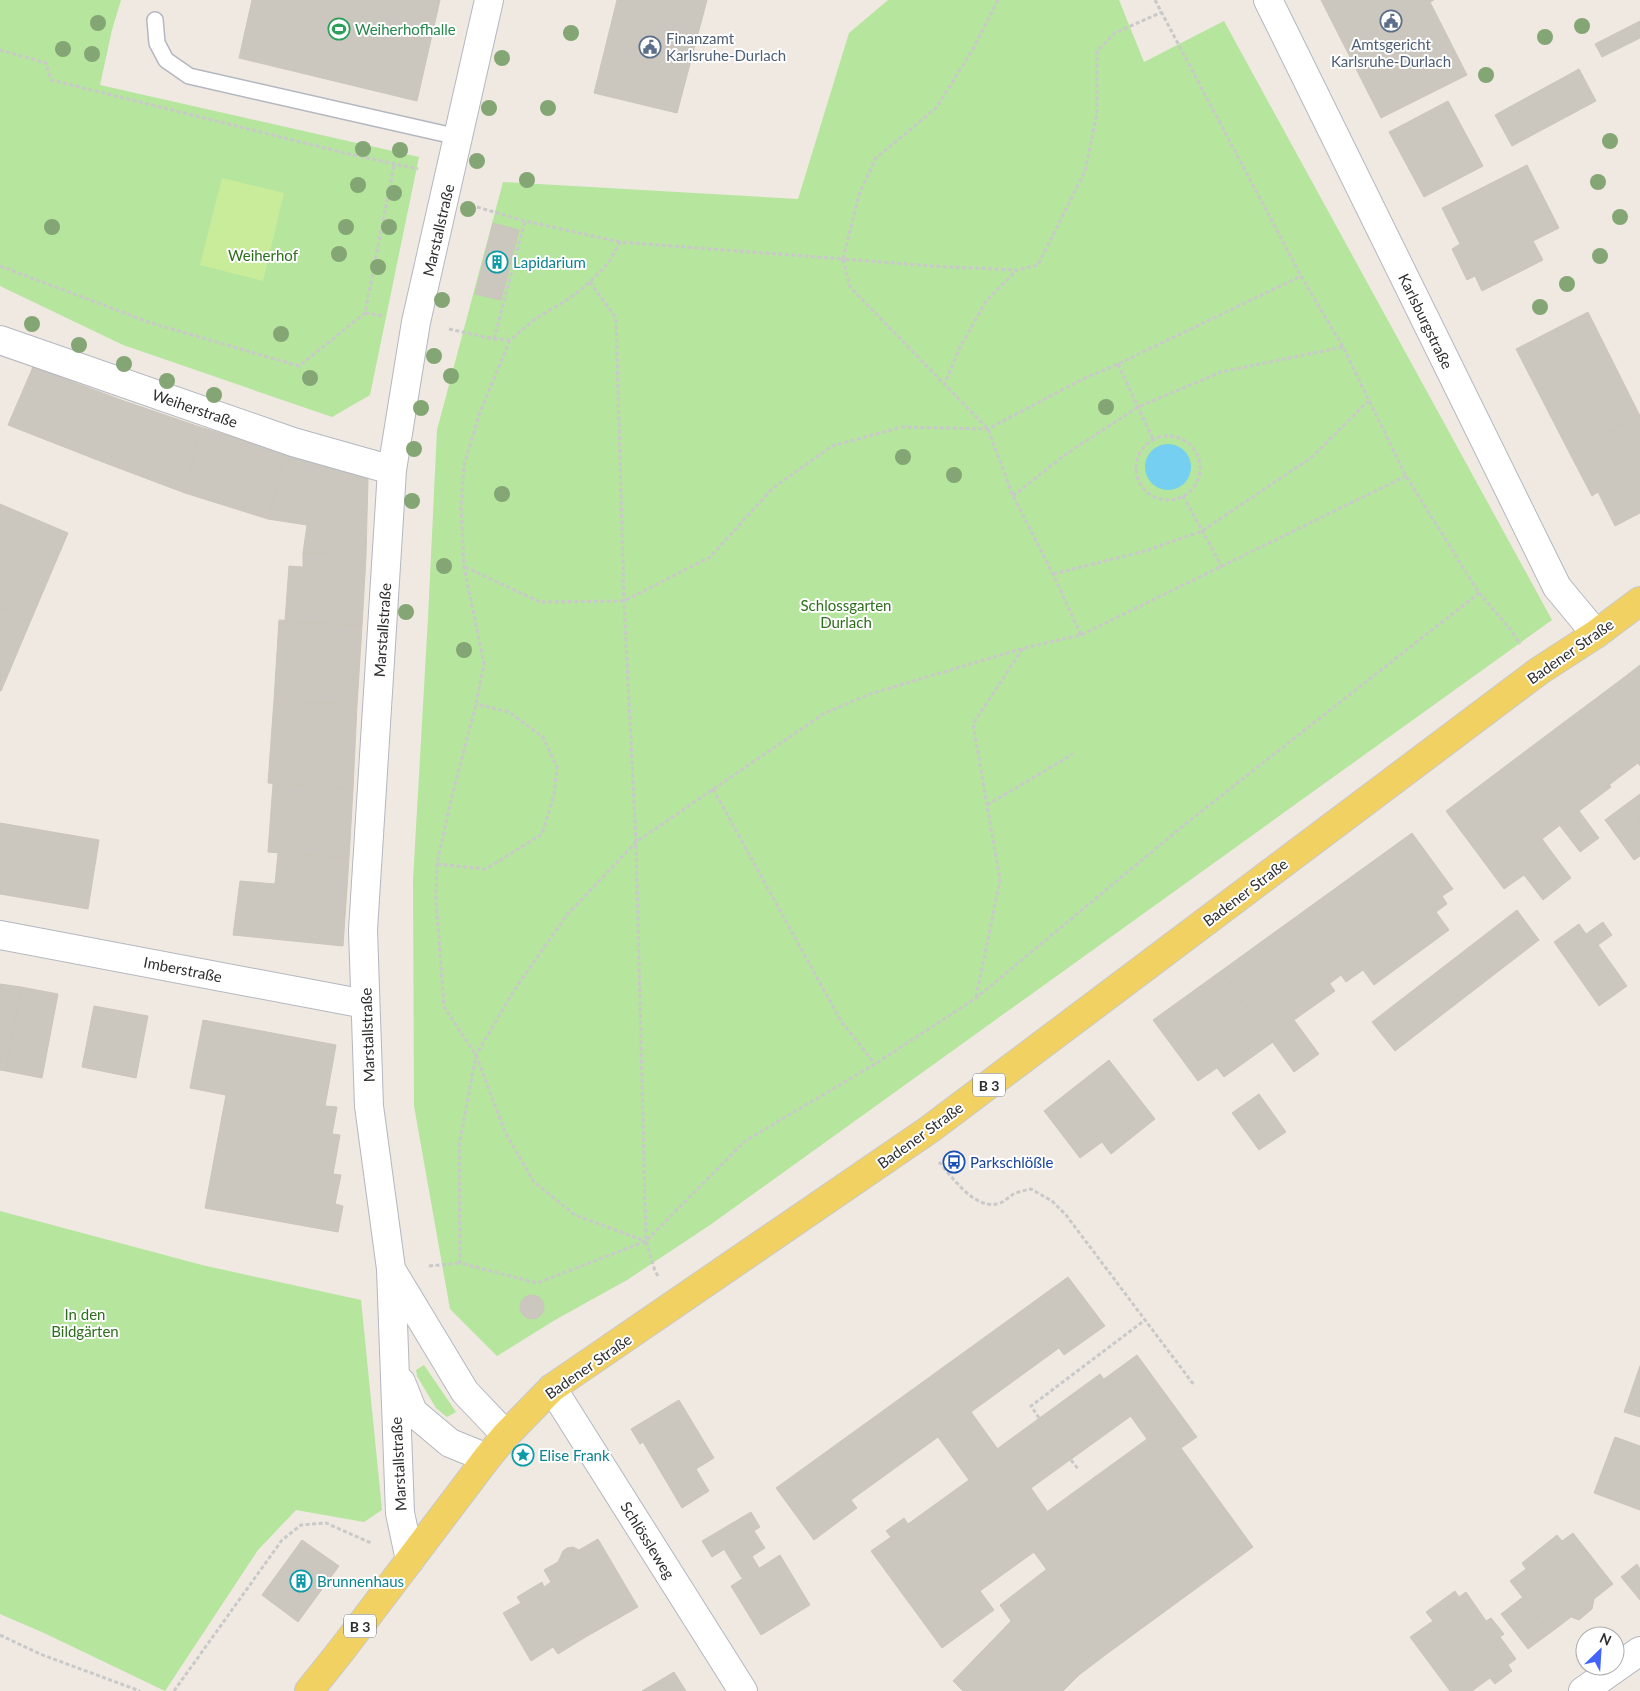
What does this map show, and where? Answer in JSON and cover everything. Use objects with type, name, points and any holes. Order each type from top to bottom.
[{"type":"main road","name":"Badener Straße","points":[[308,1691],[344,1647],[487,1458],[506,1435],[552,1388],[946,1117],[1539,671],[1596,634],[1640,601]]},
{"type":"street","name":"Marstallstraße","points":[[410,1560],[400,1514],[391,1269],[370,1106],[363,930],[392,470],[416,322],[489,0]]},
{"type":"street","name":"Karlsburgstraße","points":[[1268,0],[1557,586],[1596,634]]},
{"type":"street","name":"Weiherstraße","points":[[1,344],[293,442],[392,470]]},
{"type":"street","name":"Imberstraße","points":[[0,935],[365,1004]]},
{"type":"street","name":"Marstallstraße","points":[[391,1269],[465,1392],[506,1435]]},
{"type":"street","name":"Marstallstraße","points":[[394,1366],[413,1412],[450,1443],[487,1458]]},
{"type":"street","name":"Schlössleweg","points":[[552,1388],[743,1691]]},
{"type":"street","points":[[1584,1691],[1640,1651]]},
{"type":"lane","points":[[156,20],[158,43],[166,60],[190,76],[458,137]]},
{"type":"path","points":[[998,0],[973,49],[936,108],[876,158],[859,194],[843,259],[850,286],[944,386],[988,429],[1013,496],[1053,574],[1081,635]]},
{"type":"path","points":[[1155,0],[1301,276],[1343,347],[1406,476],[1479,593],[1510,629],[1523,648]]},
{"type":"path","points":[[445,198],[525,221],[620,242],[931,266],[1017,270],[1038,265],[1085,171],[1097,113],[1097,51],[1115,33],[1162,12]]},
{"type":"path","points":[[0,50],[46,63],[51,80],[394,165],[365,313],[299,366],[151,324],[0,266]]},
{"type":"path","points":[[494,339],[525,221]]},
{"type":"path","points":[[620,242],[609,262],[590,282],[570,298],[535,319],[510,340],[480,412],[464,465],[461,507],[464,567],[484,664],[437,864],[436,900],[444,1007],[476,1055],[505,1132],[534,1182],[575,1215],[646,1241]]},
{"type":"path","points":[[944,386],[959,349],[986,301],[1017,270]]},
{"type":"path","points":[[464,567],[540,602],[624,601],[710,557],[773,488],[832,446],[902,427],[988,429],[1083,379],[1301,276]]},
{"type":"path","points":[[590,282],[616,318],[624,601],[636,842],[646,1241],[655,1271]]},
{"type":"path","points":[[416,322],[494,339],[510,340]]},
{"type":"path","points":[[1013,496],[1066,454],[1138,407],[1221,372],[1343,347]]},
{"type":"path","points":[[1118,364],[1153,439]]},
{"type":"path","points":[[1053,574],[1145,551],[1202,531],[1312,457],[1368,401]]},
{"type":"path","points":[[1173,436],[1190,445],[1196,453],[1199,463],[1198,477],[1191,490],[1183,496],[1174,499],[1154,496],[1140,483],[1136,463],[1139,453],[1153,439],[1173,436]]},
{"type":"path","points":[[1406,476],[1081,635],[1024,648],[870,694],[823,714],[636,842],[566,916],[513,992],[476,1055],[459,1146],[460,1263],[537,1283],[646,1241],[745,1141],[875,1064],[976,998],[1189,821],[1479,593]]},
{"type":"path","points":[[1183,496],[1222,567]]},
{"type":"path","points":[[976,998],[1000,880],[973,724],[1024,648]]},
{"type":"path","points":[[437,864],[486,869],[542,834],[554,795],[557,766],[543,737],[509,712],[476,704]]},
{"type":"path","points":[[987,805],[1073,754]]},
{"type":"path","points":[[713,790],[841,1021],[875,1064]]},
{"type":"path","points":[[916,1138],[972,1198],[992,1205],[1000,1203],[1015,1193],[1031,1189],[1052,1200],[1066,1215],[1194,1385]]},
{"type":"path","points":[[1039,1418],[1031,1406],[1145,1320]]},
{"type":"path","points":[[1071,1460],[1079,1470]]},
{"type":"path","points":[[174,1691],[282,1540],[301,1526],[326,1523],[410,1560]]},
{"type":"path","points":[[0,1635],[40,1654],[140,1691]]},
{"type":"green space","name":"Weiherhof","points":[[0,0],[121,0],[112,30],[100,85],[419,157],[370,395],[332,417],[123,345],[0,286]]},
{"type":"green space","name":"Schlossgarten Durlach","points":[[888,0],[1119,0],[1144,62],[1224,21],[1552,620],[710,1225],[627,1280],[555,1320],[497,1356],[450,1309],[414,1106],[413,880],[437,430],[503,182],[798,199],[849,33]]},
{"type":"green space","points":[[222,178],[284,193],[263,281],[200,265]]},
{"type":"green space","name":"In den Bildgärten","points":[[0,1211],[202,1265],[361,1300],[382,1510],[364,1522],[296,1510],[258,1550],[165,1691],[0,1614]]},
{"type":"green space","points":[[424,1365],[456,1412],[447,1417],[436,1408],[417,1376],[416,1370]]},
{"type":"water","points":[[1164,444],[1172,444],[1181,448],[1187,454],[1191,467],[1187,480],[1181,486],[1172,490],[1164,490],[1155,486],[1149,480],[1145,471],[1145,463],[1149,454],[1155,448]]},
{"type":"building","name":"Weiherhofhalle","points":[[252,0],[440,0],[417,101],[239,58]]},
{"type":"building","name":"Finanzamt Karlsruhe-Durlach","points":[[617,0],[707,0],[677,113],[594,93]]},
{"type":"building","points":[[1321,0],[1434,0],[1430,2],[1467,75],[1381,118]]},
{"type":"building","points":[[1640,21],[1640,38],[1602,57],[1595,44]]},
{"type":"building","points":[[1579,69],[1596,101],[1512,146],[1495,115]]},
{"type":"building","points":[[1448,101],[1483,166],[1424,197],[1389,132]]},
{"type":"building","points":[[1527,165],[1559,228],[1533,241],[1543,260],[1482,291],[1475,276],[1467,280],[1452,249],[1460,244],[1442,208]]},
{"type":"building","name":"Lapidarium","points":[[493,223],[519,230],[501,300],[475,294]]},
{"type":"building","points":[[1588,312],[1640,416],[1569,452],[1516,349]]},
{"type":"building","points":[[33,367],[124,401],[100,461],[8,425]]},
{"type":"building","points":[[124,401],[200,427],[185,493],[100,461]]},
{"type":"building","points":[[1640,416],[1640,513],[1615,526],[1598,492],[1592,496],[1569,452]]},
{"type":"building","points":[[200,427],[286,453],[268,519],[185,493]]},
{"type":"building","points":[[286,453],[368,479],[366,556],[303,553],[307,525],[268,519]]},
{"type":"building","points":[[0,504],[68,533],[31,620],[0,607]]},
{"type":"building","points":[[303,553],[366,556],[362,626],[285,621],[289,566],[303,567]]},
{"type":"building","points":[[0,607],[31,620],[1,691],[0,691]]},
{"type":"building","points":[[279,620],[362,626],[357,705],[274,700]]},
{"type":"building","points":[[1640,665],[1640,704],[1622,679]]},
{"type":"building","points":[[1622,679],[1640,704],[1640,766],[1638,763],[1609,785],[1563,723]]},
{"type":"building","points":[[274,700],[357,705],[353,789],[268,783]]},
{"type":"building","points":[[1563,723],[1611,787],[1579,811],[1599,838],[1580,852],[1511,762]]},
{"type":"building","points":[[1511,762],[1559,826],[1542,839],[1571,878],[1543,900],[1524,875],[1504,889],[1446,811]]},
{"type":"building","points":[[273,784],[353,789],[349,858],[268,852]]},
{"type":"building","points":[[1640,794],[1640,824],[1625,805]]},
{"type":"building","points":[[1625,805],[1640,824],[1640,856],[1634,860],[1605,820]]},
{"type":"building","points":[[0,823],[99,840],[88,909],[0,894]]},
{"type":"building","points":[[1412,833],[1453,889],[1442,896],[1447,904],[1436,912],[1449,930],[1374,985],[1363,970],[1346,982],[1341,975],[1329,984],[1286,924]]},
{"type":"building","points":[[278,853],[349,858],[343,946],[233,935],[240,881],[275,884]]},
{"type":"building","points":[[1517,910],[1539,940],[1395,1051],[1372,1022]]},
{"type":"building","points":[[1603,922],[1612,935],[1598,945],[1627,986],[1599,1006],[1554,942],[1579,924],[1586,934]]},
{"type":"building","points":[[1286,924],[1335,991],[1294,1020],[1319,1054],[1294,1072],[1221,971]]},
{"type":"building","points":[[1221,971],[1273,1042],[1224,1077],[1217,1068],[1198,1081],[1153,1020]]},
{"type":"building","points":[[0,984],[21,987],[6,1071],[0,1070]]},
{"type":"building","points":[[21,987],[58,994],[42,1078],[6,1071]]},
{"type":"building","points":[[94,1006],[148,1016],[136,1078],[82,1067]]},
{"type":"building","points":[[203,1020],[336,1045],[325,1106],[337,1107],[332,1134],[340,1135],[333,1174],[341,1175],[335,1204],[343,1206],[338,1232],[205,1208],[226,1095],[190,1088]]},
{"type":"building","points":[[1109,1060],[1155,1119],[1111,1154],[1102,1142],[1080,1158],[1044,1111]]},
{"type":"building","points":[[1259,1094],[1286,1132],[1259,1150],[1232,1113]]},
{"type":"building","points":[[1068,1277],[1105,1326],[1064,1355],[1059,1348],[971,1412],[997,1448],[964,1473],[938,1437],[851,1500],[857,1508],[814,1540],[776,1488]]},
{"type":"building","points":[[532,1295],[541,1298],[544,1307],[541,1316],[532,1319],[523,1316],[520,1307],[523,1298]]},
{"type":"building","points":[[1137,1355],[1197,1437],[1181,1448],[1165,1426],[1147,1439],[1104,1379]]},
{"type":"building","points":[[1640,1366],[1640,1417],[1624,1412]]},
{"type":"building","points":[[1100,1374],[1131,1416],[1031,1488],[1047,1511],[1019,1532],[1034,1552],[980,1591],[994,1610],[942,1648],[871,1551],[891,1537],[886,1531],[904,1518],[908,1524],[969,1480],[964,1473]]},
{"type":"building","points":[[679,1400],[714,1458],[696,1469],[709,1491],[682,1508],[643,1442],[640,1444],[631,1429]]},
{"type":"building","points":[[1165,1426],[1253,1547],[1108,1653],[1019,1532]]},
{"type":"building","points":[[1615,1437],[1640,1446],[1640,1510],[1594,1493]]},
{"type":"building","points":[[751,1512],[760,1527],[712,1557],[702,1541]]},
{"type":"building","points":[[754,1531],[765,1548],[735,1567],[724,1549]]},
{"type":"building","points":[[1573,1533],[1613,1584],[1594,1599],[1592,1609],[1579,1620],[1571,1617],[1550,1633],[1510,1581],[1526,1569],[1522,1563],[1557,1535],[1562,1541]]},
{"type":"building","points":[[598,1539],[638,1607],[584,1638],[544,1570],[558,1562],[563,1551],[567,1548],[573,1547],[579,1550]]},
{"type":"building","name":"Brunnenhaus","points":[[302,1540],[339,1566],[298,1622],[262,1595]]},
{"type":"building","points":[[780,1555],[810,1605],[761,1635],[731,1586]]},
{"type":"building","points":[[752,1556],[759,1568],[742,1578],[735,1567]]},
{"type":"building","points":[[1637,1564],[1640,1569],[1640,1600],[1621,1577]]},
{"type":"building","points":[[1047,1569],[1066,1597],[1027,1625],[1017,1615],[1011,1621],[1000,1605]]},
{"type":"building","points":[[542,1582],[544,1587],[551,1582],[584,1638],[558,1654],[553,1647],[531,1661],[503,1613],[521,1603],[517,1597]]},
{"type":"building","points":[[1455,1591],[1459,1597],[1466,1592],[1486,1621],[1491,1618],[1504,1634],[1500,1637],[1516,1659],[1508,1665],[1512,1671],[1495,1684],[1490,1678],[1472,1691],[1450,1691],[1410,1637],[1433,1621],[1426,1612]]},
{"type":"building","points":[[1066,1597],[1108,1653],[1079,1675],[1027,1625]]},
{"type":"building","points":[[1523,1597],[1550,1633],[1528,1649],[1501,1614]]},
{"type":"building","points":[[1017,1615],[1079,1675],[1063,1691],[963,1691],[953,1681]]},
{"type":"building","points":[[674,1672],[686,1691],[642,1691]]},
{"type":"place","name":"Amtsgericht Karlsruhe-Durlach","points":[[1391,21]]},
{"type":"place","name":"Weiherhofhalle","points":[[339,29]]},
{"type":"place","name":"Finanzamt Karlsruhe-Durlach","points":[[650,47]]},
{"type":"place","name":"Lapidarium","points":[[497,262]]},
{"type":"place","name":"Parkschlößle","points":[[954,1162]]},
{"type":"place","name":"Elise Frank","points":[[523,1455]]},
{"type":"place","name":"Brunnenhaus","points":[[301,1581]]}]
